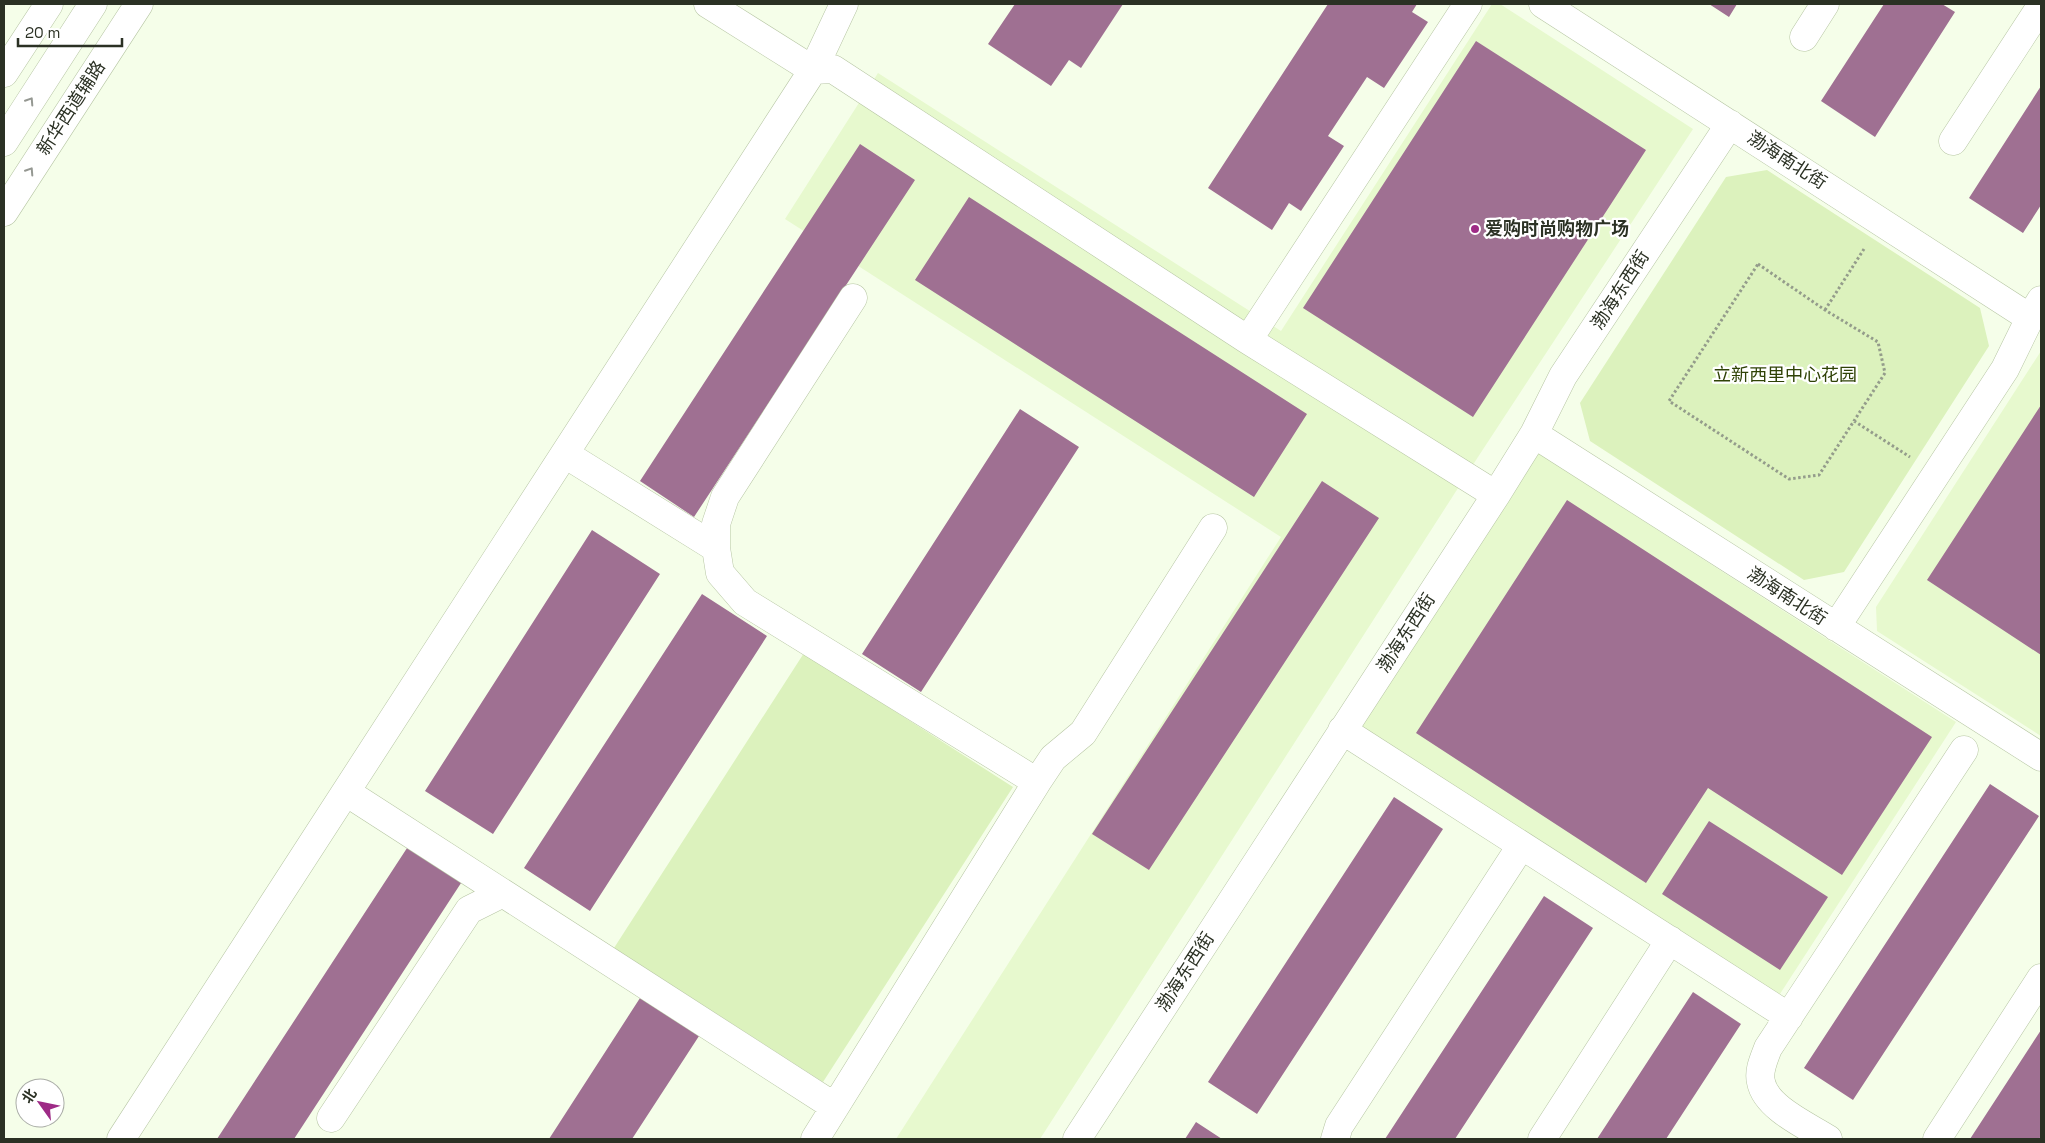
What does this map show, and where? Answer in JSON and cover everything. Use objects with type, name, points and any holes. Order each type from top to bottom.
[{"type":"street","points":[[4,72],[48,4]]},
{"type":"street","points":[[4,142],[93,4]]},
{"type":"street","name":"新华西道辅路","points":[[4,212],[139,4]]},
{"type":"street","points":[[708,4],[813,70],[833,69],[1248,340],[1496,495]]},
{"type":"street","points":[[121,1139],[813,70],[844,4]]},
{"type":"street","points":[[1248,340],[1468,4]]},
{"type":"street","name":"渤海南北街","points":[[1543,4],[1882,222],[2036,309]]},
{"type":"street","points":[[1804,37],[1825,4]]},
{"type":"street","points":[[1954,141],[2033,12]]},
{"type":"street","name":"渤海东西街","points":[[1077,1139],[1496,495],[1534,434],[1563,376],[1730,124]]},
{"type":"street","points":[[852,298],[725,497],[716,524],[716,548],[720,574],[745,602],[1037,782]]},
{"type":"street","points":[[1836,627],[2005,369],[2036,309]]},
{"type":"street","name":"渤海南北街","points":[[1534,434],[2041,757]]},
{"type":"street","points":[[565,454],[716,548]]},
{"type":"street","points":[[815,1139],[1037,782],[1053,758],[1083,733],[1213,528]]},
{"type":"street","points":[[1342,730],[1790,1017]]},
{"type":"street","points":[[1828,1139],[1777,1107],[1766,1096],[1760,1081],[1761,1066],[1768,1048],[1964,750]]},
{"type":"street","points":[[346,792],[835,1107]]},
{"type":"street","points":[[1335,1139],[1339,1126],[1521,846]]},
{"type":"street","points":[[331,1118],[469,910],[503,894]]},
{"type":"street","points":[[1542,1139],[1670,940]]},
{"type":"street","points":[[1937,1139],[2041,978]]},
{"type":"path","points":[[1825,310],[1882,222]]},
{"type":"path","points":[[1758,264],[1825,310],[1878,342],[1885,373],[1854,421],[1819,475],[1789,479],[1669,401],[1758,264]]},
{"type":"path","points":[[1854,421],[1915,460]]},
{"type":"shaded area","points":[[1492,4],[1500,4],[1693,129],[1478,457],[1040,1139],[896,1139],[1281,537],[785,219],[878,73],[1281,331]]},
{"type":"shaded area","points":[[2041,351],[2041,736],[1877,631],[1876,607]]},
{"type":"shaded area","points":[[1538,453],[1956,722],[1778,997],[1361,728]]},
{"type":"green space","name":"立新西里中心花园","points":[[1767,170],[1980,308],[1989,346],[1844,572],[1804,580],[1590,441],[1580,403],[1726,177]]},
{"type":"green space","points":[[804,653],[1013,787],[823,1082],[614,948]]},
{"type":"building","points":[[1015,4],[1123,4],[1081,68],[1069,60],[1051,86],[988,44]]},
{"type":"building","points":[[1328,4],[1417,4],[1412,12],[1428,22],[1384,88],[1367,77],[1328,136],[1344,146],[1301,211],[1289,203],[1272,230],[1208,188]]},
{"type":"building","points":[[1709,4],[1737,4],[1729,17]]},
{"type":"building","points":[[1884,4],[1942,4],[1955,12],[1875,137],[1821,101]]},
{"type":"building","name":"爱购时尚购物广场","points":[[1476,41],[1646,150],[1473,417],[1303,308]]},
{"type":"building","points":[[2041,86],[2041,205],[2023,233],[1969,198]]},
{"type":"building","points":[[860,144],[915,180],[694,517],[640,481]]},
{"type":"building","points":[[969,197],[1307,414],[1254,497],[915,280]]},
{"type":"building","points":[[2041,405],[2041,655],[1927,580]]},
{"type":"building","points":[[1020,409],[1079,447],[921,692],[862,654]]},
{"type":"building","points":[[1322,481],[1379,518],[1149,870],[1092,834]]},
{"type":"building","points":[[1567,500],[1932,737],[1842,875],[1708,788],[1646,883],[1416,733]]},
{"type":"building","points":[[592,530],[660,574],[493,834],[425,791]]},
{"type":"building","points":[[702,594],[767,636],[590,911],[524,868]]},
{"type":"building","points":[[1990,784],[2039,816],[1853,1100],[1804,1068]]},
{"type":"building","points":[[1394,797],[1443,829],[1257,1114],[1208,1082]]},
{"type":"building","points":[[1709,821],[1828,897],[1780,970],[1662,894]]},
{"type":"building","points":[[409,845],[463,880],[294,1139],[217,1139]]},
{"type":"building","points":[[1544,896],[1593,928],[1455,1139],[1385,1139]]},
{"type":"building","points":[[1693,992],[1741,1024],[1666,1139],[1597,1139]]},
{"type":"building","points":[[640,998],[699,1036],[632,1139],[549,1139]]},
{"type":"building","points":[[2041,1030],[2041,1136],[2039,1139],[1970,1139]]},
{"type":"building","points":[[1196,1122],[1222,1139],[1185,1139]]},
{"type":"place","name":"爱购时尚购物广场","points":[[1475,229]]}]
